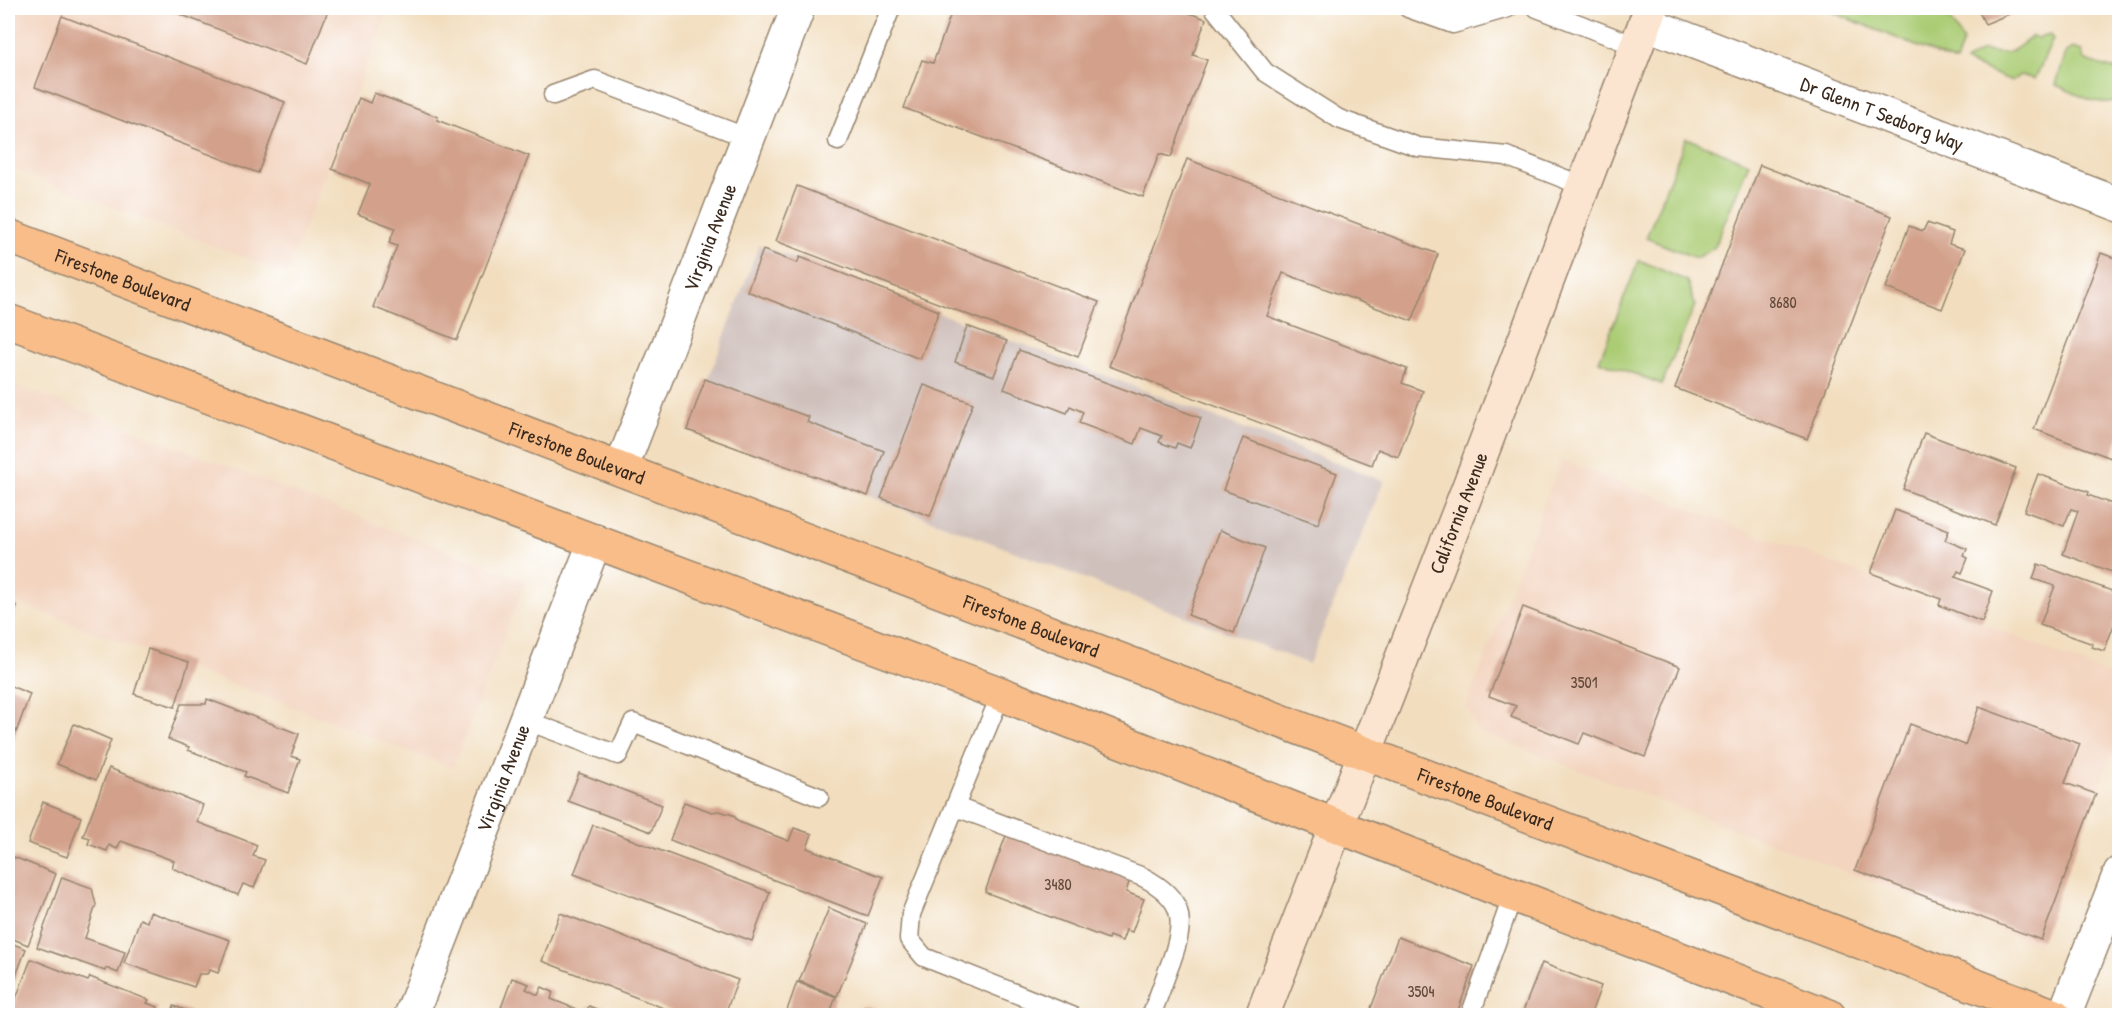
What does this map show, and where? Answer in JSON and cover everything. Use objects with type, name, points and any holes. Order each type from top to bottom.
[{"type":"main road","name":"California Avenue","points":[[1262,1016],[1468,489],[1644,26]]},
{"type":"main road","name":"Firestone Boulevard","points":[[8,236],[2055,1016]]},
{"type":"main road","points":[[8,321],[1001,694],[1829,1016]]},
{"type":"street","name":"Virginia Avenue","points":[[621,469],[798,8]]},
{"type":"street","name":"Dr Glenn T Seaborg Way","points":[[1644,26],[2120,205]]},
{"type":"street","name":"Virginia Avenue","points":[[411,1016],[595,540]]},
{"type":"street","points":[[2064,1016],[2120,873]]},
{"type":"lane","points":[[838,141],[891,8]]},
{"type":"lane","points":[[1214,8],[1265,72],[1340,119],[1418,147],[1506,156],[1583,186]]},
{"type":"lane","points":[[1408,8],[1453,24],[1508,8]]},
{"type":"lane","points":[[1537,8],[1644,26]]},
{"type":"lane","points":[[553,94],[595,80],[748,138]]},
{"type":"lane","points":[[1001,694],[911,914],[909,939],[924,957],[1072,1016]]},
{"type":"lane","points":[[525,720],[618,754],[633,723],[819,797]]},
{"type":"lane","points":[[956,807],[1143,877],[1159,885],[1173,900],[1180,917],[1180,937],[1151,1016]]},
{"type":"lane","points":[[1470,1016],[1513,895]]},
{"type":"shaded area","points":[[8,8],[389,8],[287,274],[8,167]]},
{"type":"shaded area","points":[[759,245],[1384,481],[1309,664],[690,428]]},
{"type":"shaded area","points":[[8,382],[526,581],[453,768],[8,599]]},
{"type":"shaded area","points":[[1561,460],[1859,573],[2119,679],[2120,734],[2038,945],[1477,731],[1466,706]]},
{"type":"green space","points":[[1834,8],[1943,8],[1963,41],[1956,62],[1832,12]]},
{"type":"green space","points":[[2050,35],[2053,39],[2035,79],[2020,75],[2012,81],[1965,62],[1983,50],[1998,53],[2010,52],[2032,36],[2038,38]]},
{"type":"green space","points":[[2072,48],[2082,51],[2083,57],[2088,61],[2118,70],[2119,99],[2111,102],[2096,101],[2056,85],[2066,52]]},
{"type":"green space","points":[[1686,138],[1749,163],[1714,248],[1696,258],[1646,238]]},
{"type":"green space","points":[[1639,260],[1687,281],[1695,305],[1662,384],[1599,361]]},
{"type":"building","points":[[164,8],[329,8],[307,64]]},
{"type":"building","points":[[953,8],[1175,8],[1206,19],[1193,55],[1207,60],[1171,157],[1159,154],[1143,197],[904,108],[922,60],[933,63]]},
{"type":"building","points":[[1977,8],[2024,8],[1985,24]]},
{"type":"building","points":[[62,16],[285,102],[258,173],[35,87]]},
{"type":"building","points":[[374,93],[438,117],[437,120],[529,156],[457,340],[373,307],[397,246],[389,243],[395,228],[358,214],[370,184],[332,169],[359,98],[370,103]]},
{"type":"building","points":[[1187,159],[1438,254],[1412,321],[1283,273],[1267,316],[1407,369],[1402,383],[1423,391],[1398,457],[1378,449],[1372,465],[1109,366]]},
{"type":"building","points":[[1760,165],[1892,216],[1807,439],[1675,388]]},
{"type":"building","points":[[797,186],[1099,302],[1078,357],[776,241]]},
{"type":"building","points":[[1927,223],[1953,232],[1949,244],[1965,249],[1942,309],[1886,288],[1909,226],[1923,231]]},
{"type":"building","points":[[763,250],[797,263],[800,257],[939,311],[920,359],[747,291]]},
{"type":"building","points":[[2101,253],[2120,260],[2120,435],[2111,458],[2034,429]]},
{"type":"building","points":[[967,326],[1007,341],[994,376],[955,362]]},
{"type":"building","points":[[1019,350],[1201,418],[1190,448],[1177,443],[1175,448],[1159,442],[1162,436],[1141,428],[1135,444],[1079,423],[1083,412],[1070,406],[1067,413],[1004,389]]},
{"type":"building","points":[[705,379],[809,417],[807,422],[884,451],[868,496],[687,430]]},
{"type":"building","points":[[924,385],[973,403],[930,516],[881,498]]},
{"type":"building","points":[[1924,433],[2016,468],[1995,525],[1903,489]]},
{"type":"building","points":[[1243,438],[1337,473],[1318,524],[1223,490]]},
{"type":"building","points":[[2038,474],[2089,492],[2088,495],[2120,507],[2120,575],[2063,554],[2078,511],[2071,509],[2064,526],[2024,511]]},
{"type":"building","points":[[1895,510],[1949,530],[1945,540],[1967,549],[1964,556],[1968,558],[1962,573],[1958,571],[1955,577],[1993,591],[1982,622],[1939,605],[1941,599],[1871,573]]},
{"type":"building","points":[[1220,530],[1265,548],[1234,633],[1188,615]]},
{"type":"building","points":[[2038,564],[2120,594],[2120,609],[2104,651],[2092,647],[2093,644],[2040,625],[2055,586],[2033,579]]},
{"type":"building","points":[[8,603],[17,606],[8,631]]},
{"type":"building","points":[[1523,607],[1680,667],[1645,757],[1584,733],[1579,744],[1511,717],[1516,706],[1489,696]]},
{"type":"building","points":[[148,649],[189,662],[175,707],[134,694]]},
{"type":"building","points":[[8,685],[30,694],[10,749],[8,748]]},
{"type":"building","points":[[207,699],[299,734],[291,756],[300,759],[288,793],[244,776],[246,772],[188,750],[189,747],[168,739],[181,704],[206,704]]},
{"type":"building","points":[[1979,707],[2080,744],[2065,783],[2096,794],[2041,940],[1855,870],[1910,724],[1965,745]]},
{"type":"building","points":[[74,724],[111,740],[96,780],[57,764]]},
{"type":"building","points":[[109,768],[203,805],[197,822],[257,845],[253,856],[265,860],[254,888],[243,884],[238,895],[172,868],[174,861],[121,841],[117,849],[109,845],[107,851],[88,844],[90,838],[83,836]]},
{"type":"building","points":[[579,773],[662,805],[651,832],[568,801]]},
{"type":"building","points":[[43,802],[81,817],[67,857],[28,843]]},
{"type":"building","points":[[684,802],[712,812],[719,811],[733,815],[739,822],[789,841],[794,828],[812,834],[807,848],[883,877],[868,916],[670,840]]},
{"type":"building","points":[[593,825],[770,892],[752,941],[574,874]]},
{"type":"building","points":[[1008,830],[1131,876],[1126,892],[1144,899],[1132,932],[1126,930],[1122,941],[1109,936],[1108,939],[985,892]]},
{"type":"building","points":[[14,857],[56,874],[28,945],[8,937],[8,873]]},
{"type":"building","points":[[62,877],[92,888],[96,905],[85,938],[125,952],[118,973],[106,968],[105,971],[37,947]]},
{"type":"building","points":[[829,908],[867,924],[837,996],[799,981]]},
{"type":"building","points":[[150,912],[230,940],[218,973],[210,970],[207,974],[199,974],[194,987],[124,963],[140,919],[147,922]]},
{"type":"building","points":[[560,913],[738,980],[724,1016],[684,1016],[542,961]]},
{"type":"building","points":[[1398,937],[1474,966],[1456,1016],[1368,1016]]},
{"type":"building","points":[[8,942],[26,949],[8,997]]},
{"type":"building","points":[[31,959],[88,981],[90,977],[149,1000],[147,1003],[158,1007],[155,1016],[23,1016],[24,1014],[12,1009]]},
{"type":"building","points":[[1542,963],[1601,986],[1590,1016],[1521,1016]]},
{"type":"building","points":[[512,978],[529,984],[526,989],[538,995],[542,987],[553,992],[551,999],[586,1013],[589,1006],[599,1010],[597,1016],[498,1016]]},
{"type":"building","points":[[797,982],[836,997],[829,1016],[785,1016]]},
{"type":"building","points":[[174,1006],[199,1015],[199,1016],[170,1016]]},
{"type":"building","points":[[864,1006],[889,1015],[889,1016],[860,1016]]}]
